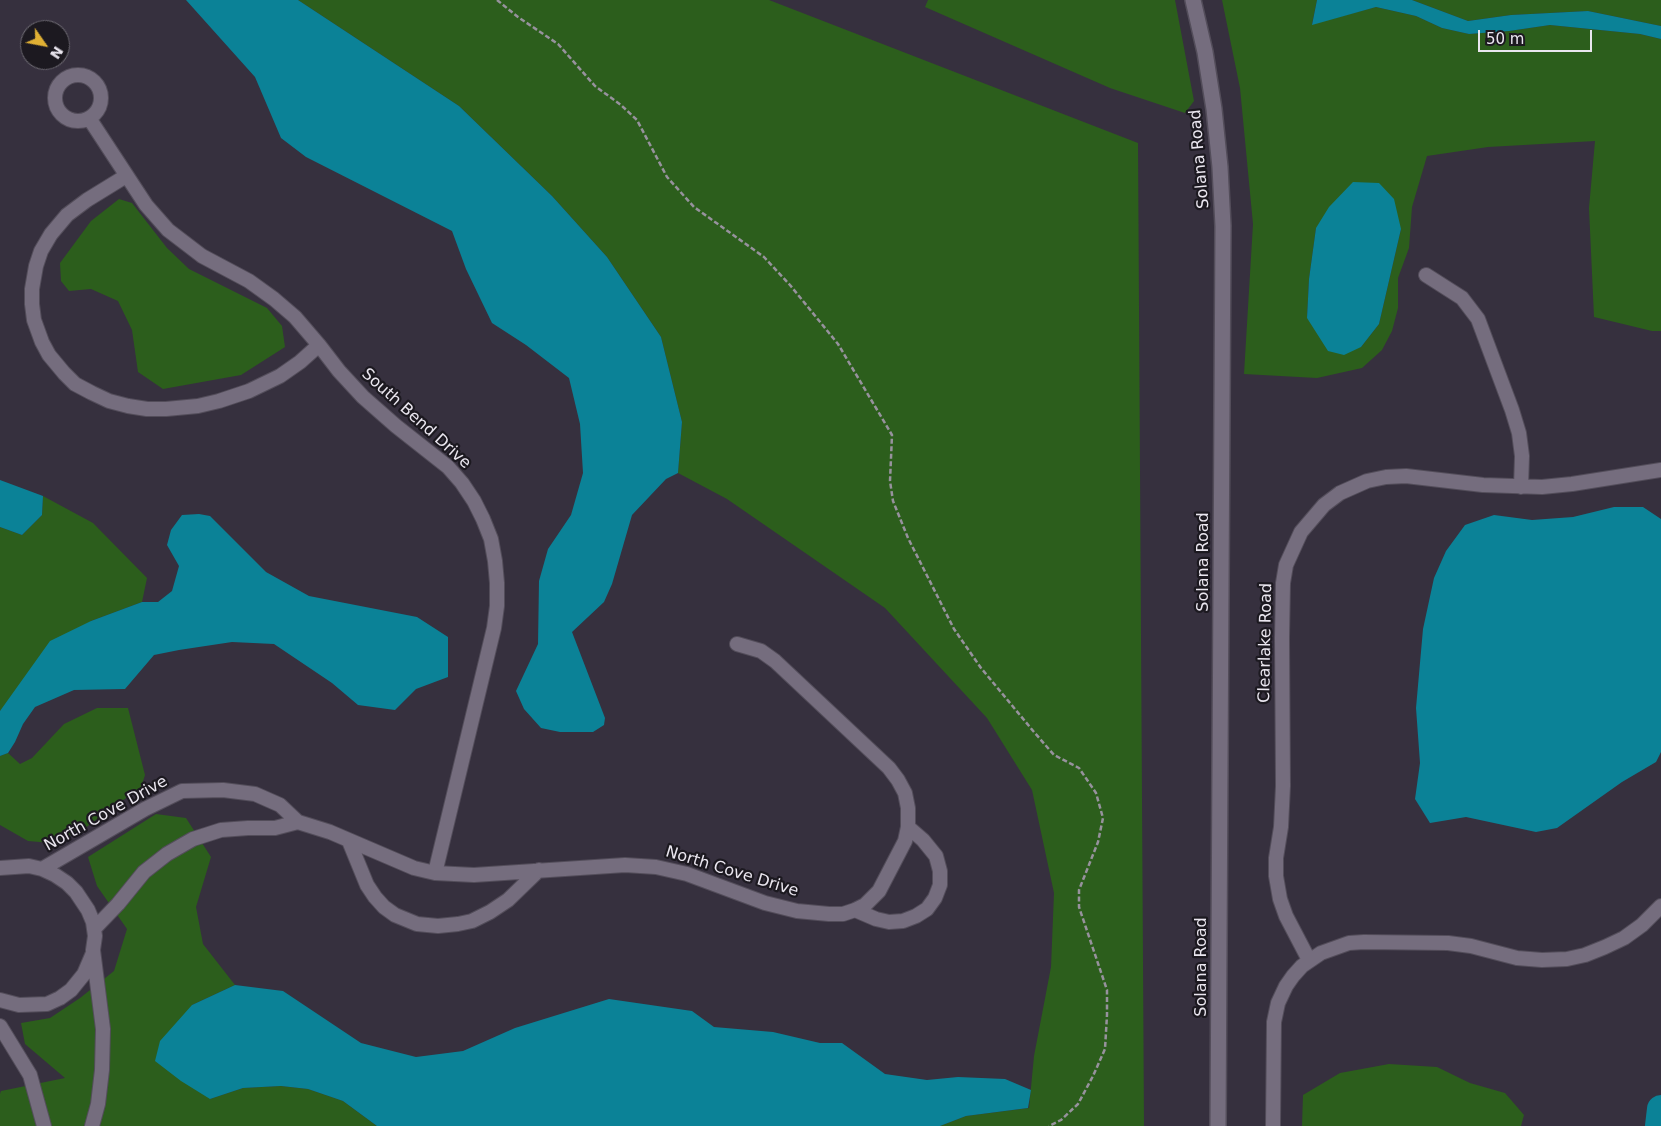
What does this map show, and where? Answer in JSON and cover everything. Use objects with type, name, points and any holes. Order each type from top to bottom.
[{"type":"street","name":"Solana Road","points":[[1193,0],[1214,109],[1220,167],[1223,226],[1218,1126]]},
{"type":"street","name":"South Bend Drive","points":[[89,118],[146,205],[168,230],[202,256],[249,282],[274,299],[295,317],[338,371],[363,397],[448,468],[462,483],[474,501],[483,520],[492,547],[498,583],[494,628],[435,873]]},
{"type":"street","points":[[126,176],[86,200],[67,215],[51,234],[41,251],[36,266],[32,289],[34,320],[49,355],[76,384],[92,394],[128,406],[166,409],[198,406],[249,391],[272,380],[300,362],[319,345]]},
{"type":"street","points":[[1426,275],[1462,298],[1478,319],[1512,410],[1518,433],[1522,456],[1521,487]]},
{"type":"street","name":"Clearlake Road","points":[[1309,960],[1286,916],[1280,899],[1276,876],[1276,858],[1281,827],[1284,786],[1283,583],[1286,566],[1301,532],[1324,504],[1340,493],[1367,481],[1386,477],[1406,476],[1483,486],[1521,487],[1572,484],[1661,470]]},
{"type":"street","name":"North Cove Drive","points":[[42,869],[145,809],[182,791],[223,790],[254,794],[280,805],[298,822],[349,840],[414,868],[435,873],[474,875],[625,865],[656,867],[687,874],[764,903],[797,911],[843,914],[855,910],[865,905],[879,891],[905,841],[908,828],[908,808],[905,794],[889,768],[775,661],[760,652],[737,644]]},
{"type":"street","points":[[94,929],[118,904],[144,872],[167,854],[193,839],[221,830],[275,828],[298,822]]},
{"type":"street","points":[[855,910],[889,922],[903,921],[927,909],[935,898],[940,885],[940,871],[936,856],[923,840],[908,828]]},
{"type":"street","points":[[349,840],[367,885],[375,897],[384,907],[396,915],[417,924],[438,926],[472,921],[508,900],[538,870]]},
{"type":"street","points":[[0,868],[29,866],[42,869],[61,879],[76,892],[88,910],[94,929],[94,950],[103,1029],[102,1070],[98,1104],[92,1126]]},
{"type":"street","points":[[1273,1126],[1274,1022],[1278,1003],[1293,976],[1309,960],[1321,953],[1349,943],[1448,943],[1471,946],[1517,958],[1567,959],[1585,955],[1624,938],[1642,925],[1661,906]]},
{"type":"street","points":[[0,1000],[19,1005],[47,1004],[60,998],[71,990],[84,974],[94,950]]},
{"type":"street","points":[[0,1026],[30,1075],[44,1126]]},
{"type":"path","points":[[497,0],[518,17],[558,44],[595,86],[636,120],[672,183],[694,207],[764,257],[790,285],[838,344],[892,435],[890,481],[892,501],[912,547],[954,629],[981,668],[1034,732],[1054,755],[1079,768],[1096,793],[1104,818],[1098,842],[1079,890],[1079,907],[1107,990],[1104,1048],[1094,1076],[1078,1104],[1061,1120],[1049,1126]]},
{"type":"green space","points":[[298,0],[769,0],[1138,143],[1144,1126],[940,1126],[966,1116],[1029,1108],[1034,1056],[1051,967],[1054,893],[1032,790],[987,718],[885,608],[727,499],[678,473],[682,422],[661,337],[607,257],[552,196],[459,106]]},
{"type":"green space","points":[[928,0],[1175,0],[1194,101],[1185,113],[1110,88],[925,7]]},
{"type":"green space","points":[[1222,0],[1317,0],[1312,24],[1376,7],[1416,16],[1442,28],[1469,34],[1550,25],[1640,34],[1661,39],[1661,331],[1652,331],[1594,317],[1589,208],[1595,141],[1488,147],[1427,156],[1412,207],[1409,248],[1398,278],[1398,308],[1392,331],[1382,350],[1362,368],[1317,378],[1244,374],[1253,224],[1240,88]],"holes":[[[1316,228],[1401,229],[1379,324],[1361,347],[1307,318],[1309,279]]]},
{"type":"green space","points":[[1412,0],[1661,0],[1661,26],[1588,11],[1511,15],[1468,21]]},
{"type":"green space","points":[[119,199],[132,203],[167,248],[189,269],[267,308],[282,326],[285,347],[241,375],[163,389],[138,372],[132,330],[118,301],[91,289],[69,291],[61,281],[60,263],[91,221]]},
{"type":"green space","points":[[43,496],[93,523],[147,578],[142,602],[91,621],[0,711],[0,527],[22,535],[42,515]]},
{"type":"green space","points":[[97,708],[128,708],[145,775],[141,787],[81,831],[52,843],[28,841],[0,825],[0,756],[8,753],[20,764],[32,758],[64,724]]},
{"type":"green space","points":[[156,814],[186,818],[211,857],[196,907],[203,944],[235,985],[192,1005],[210,1099],[243,1088],[281,1086],[308,1089],[343,1101],[377,1126],[0,1126],[1,1091],[65,1078],[25,1044],[21,1023],[50,1018],[80,998],[114,971],[127,929],[97,886],[88,857]]},
{"type":"green space","points":[[1389,1064],[1437,1067],[1470,1083],[1505,1093],[1524,1115],[1521,1126],[1302,1126],[1303,1095],[1340,1073]]},
{"type":"water","points":[[186,0],[298,0],[459,106],[552,196],[607,257],[661,337],[682,422],[678,473],[666,479],[632,515],[612,584],[604,602],[572,632],[605,718],[604,725],[593,732],[560,732],[541,728],[524,709],[516,691],[538,644],[539,581],[548,549],[571,515],[583,473],[580,424],[569,378],[526,345],[492,323],[466,269],[452,231],[306,157],[281,138],[255,77]]},
{"type":"water","points":[[1317,0],[1412,0],[1468,21],[1511,15],[1588,11],[1661,26],[1661,39],[1640,34],[1550,25],[1469,34],[1442,28],[1416,16],[1376,7],[1312,25]]},
{"type":"water","points":[[1353,182],[1379,183],[1394,199],[1401,229],[1379,324],[1361,347],[1344,355],[1328,351],[1307,318],[1309,279],[1316,228],[1329,207]]},
{"type":"water","points":[[0,480],[43,496],[42,515],[22,535],[0,527]]},
{"type":"water","points":[[1614,507],[1643,507],[1661,519],[1661,752],[1656,762],[1622,782],[1557,828],[1536,832],[1466,817],[1430,823],[1415,799],[1420,763],[1416,708],[1423,629],[1434,578],[1446,551],[1465,525],[1494,515],[1532,520],[1573,517]]},
{"type":"water","points":[[199,514],[210,516],[266,572],[309,596],[417,617],[448,637],[448,677],[416,689],[395,710],[358,705],[332,683],[274,644],[232,642],[179,650],[154,655],[125,689],[74,690],[35,707],[23,724],[8,753],[0,756],[0,711],[50,641],[91,621],[142,602],[158,602],[172,591],[179,566],[167,545],[171,530],[182,515]]},
{"type":"water","points":[[235,985],[283,991],[361,1043],[416,1057],[463,1051],[515,1028],[609,999],[692,1011],[714,1027],[773,1032],[820,1043],[842,1043],[885,1074],[927,1080],[958,1077],[1005,1079],[1031,1090],[1028,1108],[966,1116],[940,1126],[377,1126],[343,1101],[308,1089],[281,1086],[243,1088],[210,1099],[181,1081],[155,1061],[160,1041],[192,1005]]},
{"type":"waterway","points":[[1659,1126],[1661,1109]]}]
